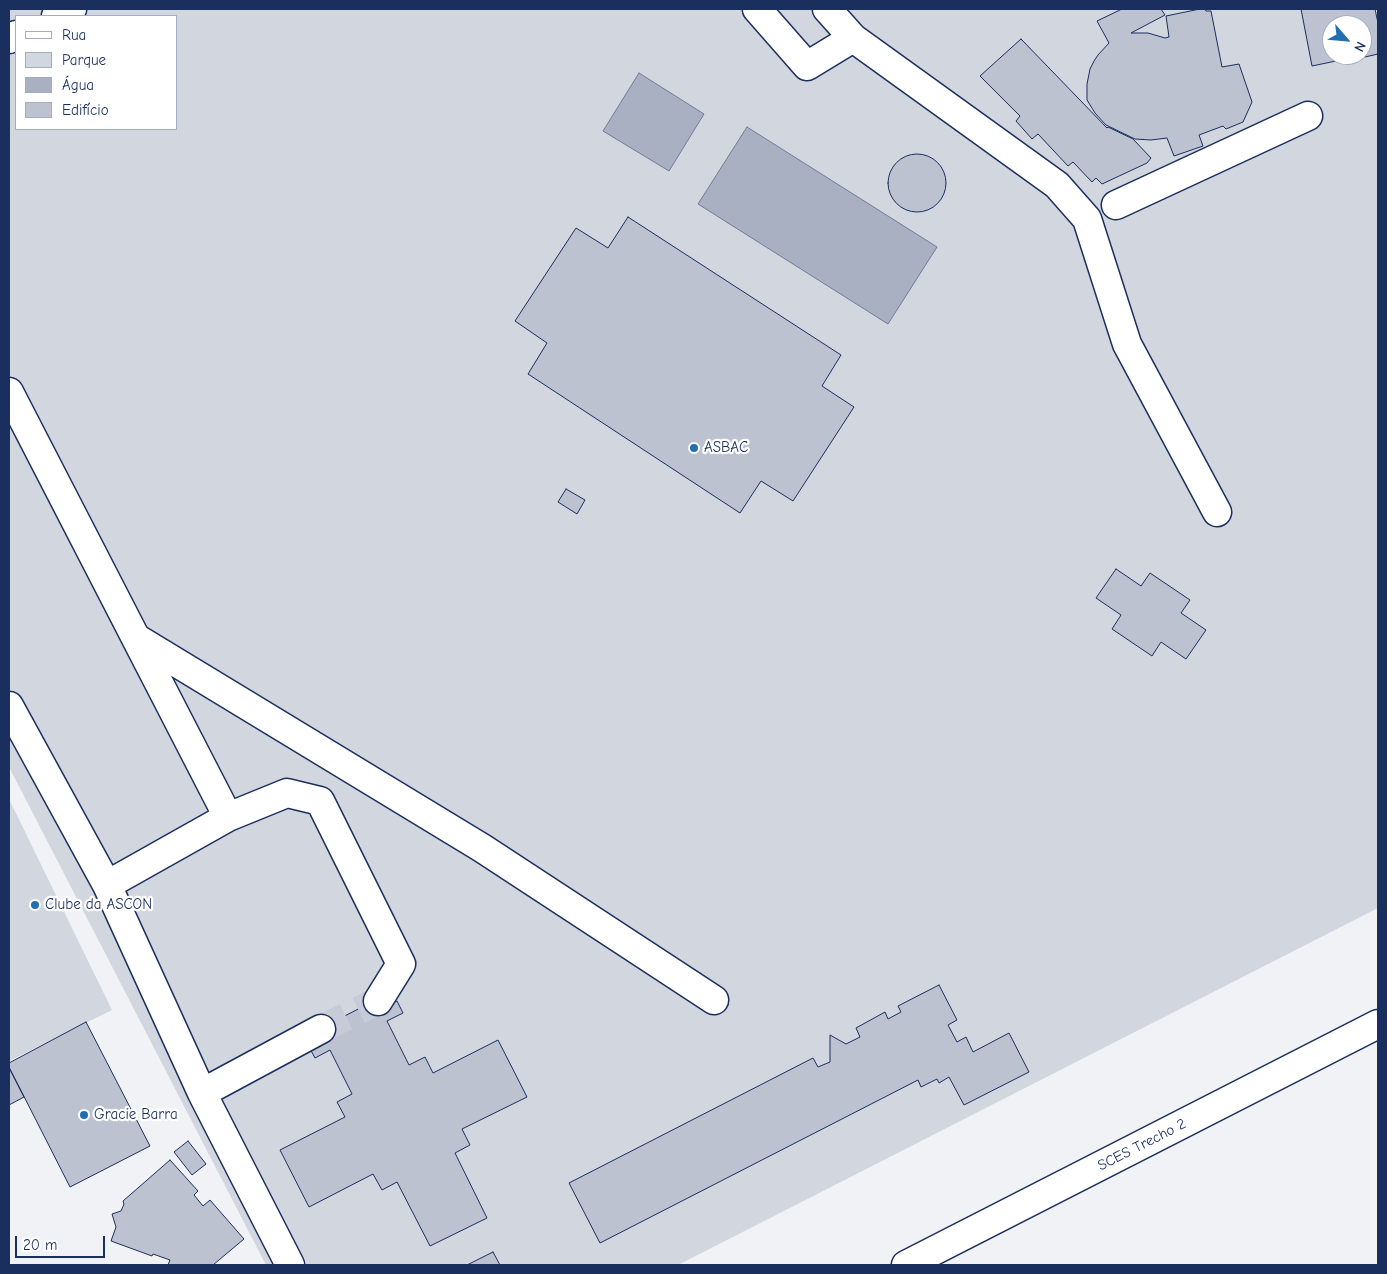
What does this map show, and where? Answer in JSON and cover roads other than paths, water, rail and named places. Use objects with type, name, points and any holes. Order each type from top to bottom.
[{"type":"main road","points":[[58,15],[72,9]]},
{"type":"main road","points":[[757,9],[807,66],[853,38]]},
{"type":"main road","points":[[827,9],[853,38],[1057,185],[1087,219],[1127,344],[1217,512]]},
{"type":"main road","points":[[1116,205],[1308,116]]},
{"type":"main road","points":[[9,392],[228,817]]},
{"type":"main road","points":[[136,638],[482,848],[714,1000]]},
{"type":"main road","points":[[9,706],[107,885],[202,1092],[290,1265]]},
{"type":"main road","points":[[107,885],[228,817],[287,793],[320,801],[401,964],[378,1001]]},
{"type":"main road","name":"SCES Trecho 2","points":[[906,1265],[1378,1024]]},
{"type":"main road","points":[[202,1092],[321,1029]]},
{"type":"water","points":[[639,73],[704,114],[669,171],[603,131]]},
{"type":"water","points":[[747,127],[937,247],[888,324],[698,204]]},
{"type":"tunnel","points":[[321,1029],[378,1001]]},
{"type":"place","name":"ASBAC","points":[[694,448]]},
{"type":"place","name":"Clube da ASCON","points":[[35,905]]},
{"type":"place","name":"Gracie Barra","points":[[84,1115]]}]
